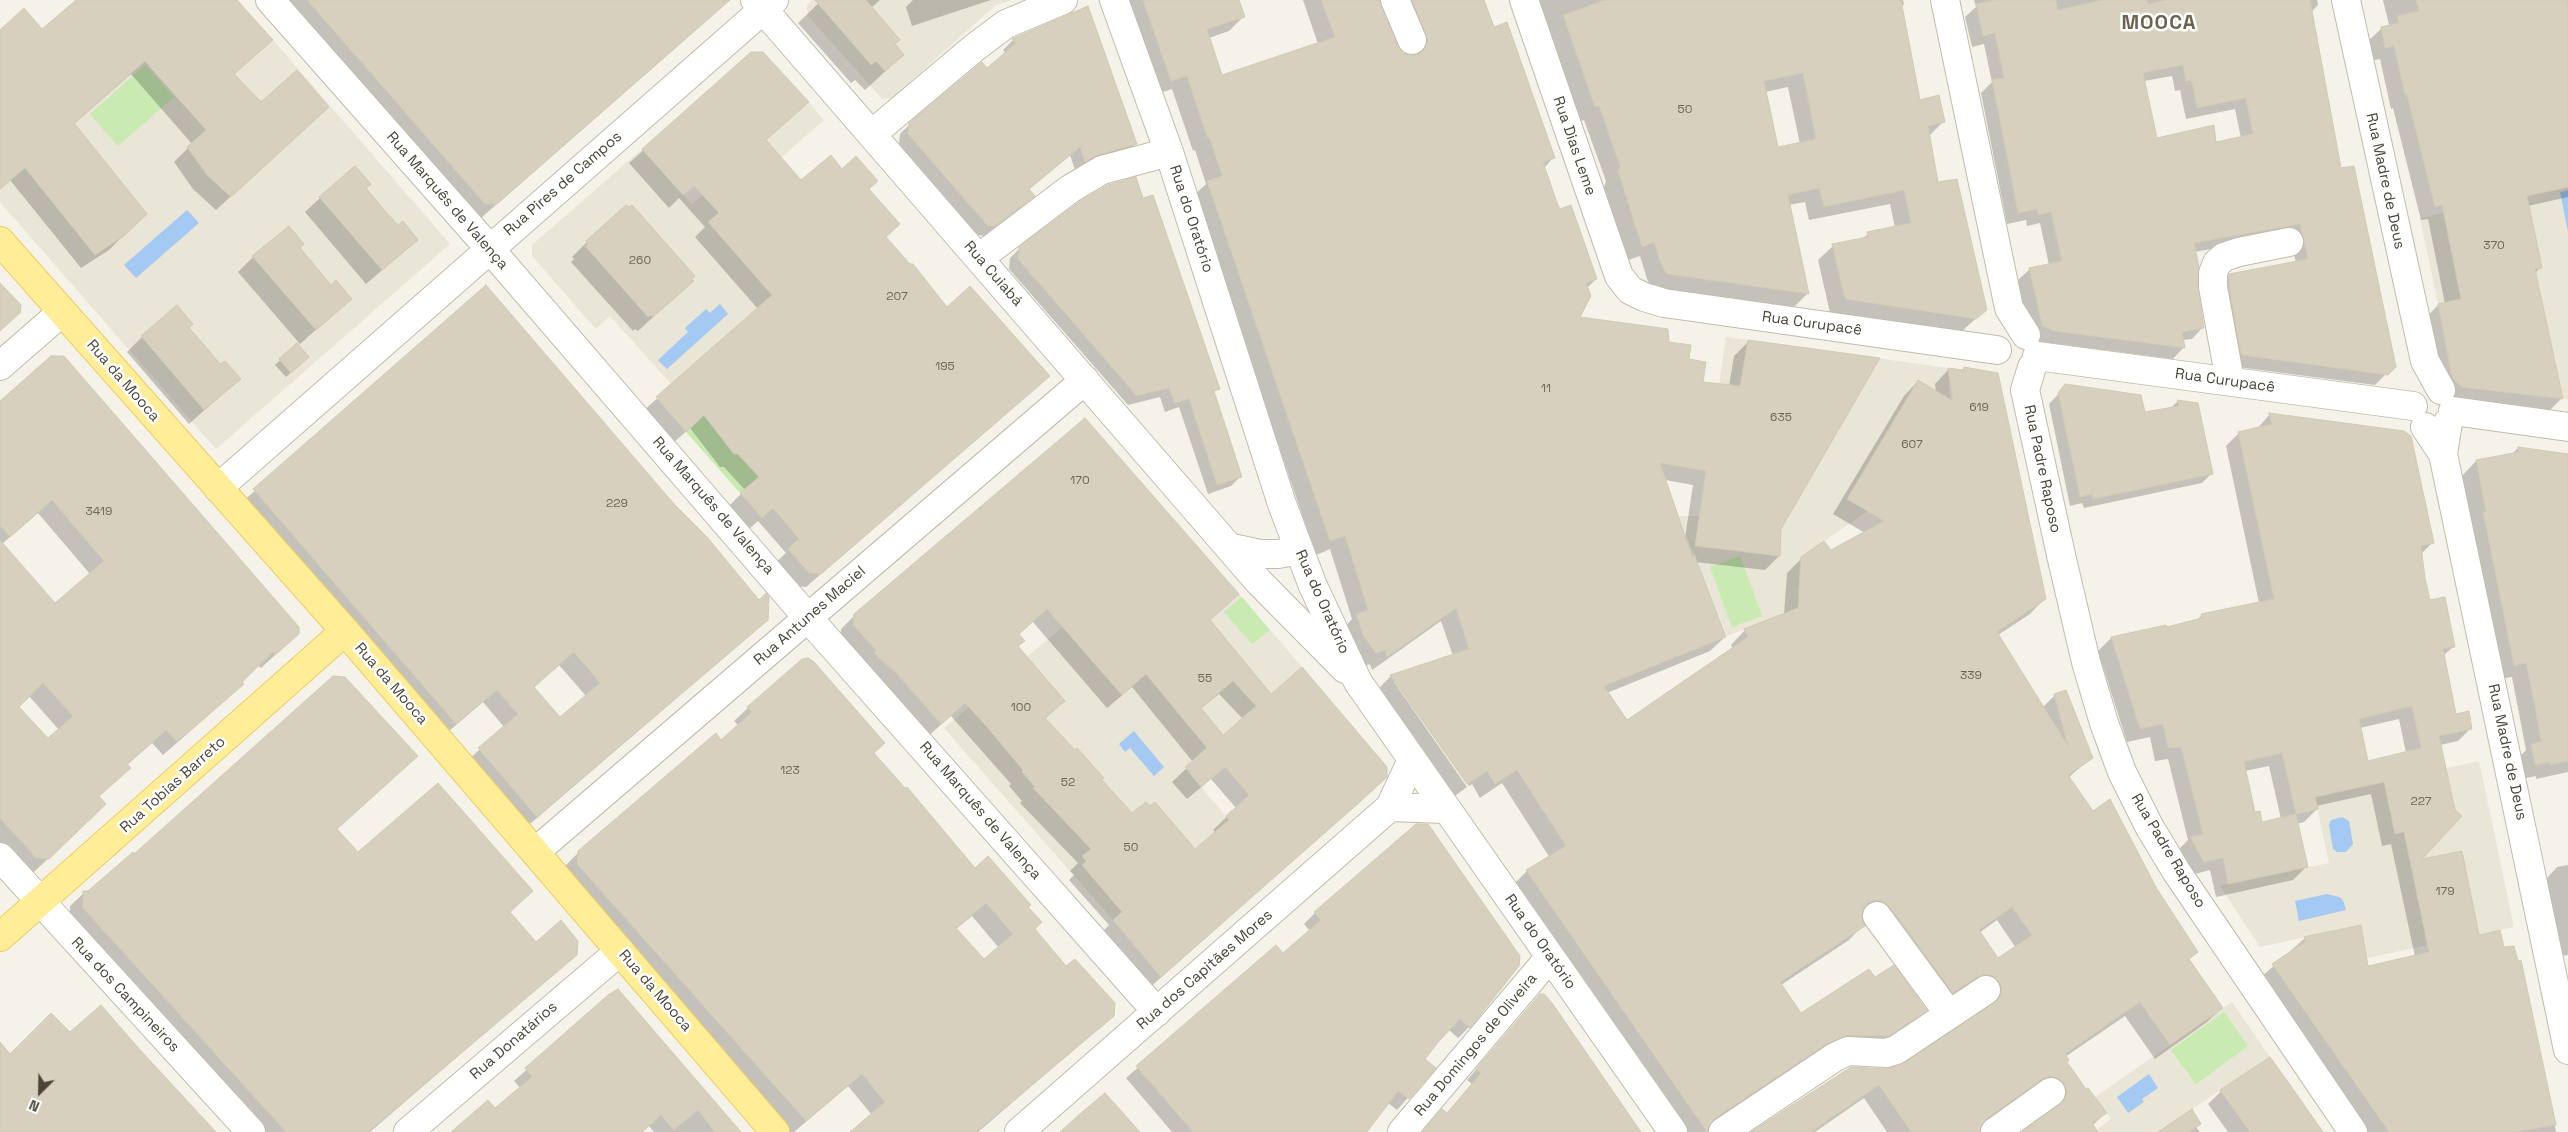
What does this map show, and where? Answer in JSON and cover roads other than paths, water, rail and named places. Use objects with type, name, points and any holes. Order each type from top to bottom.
[{"type":"main road","name":"Rua da Mooca","points":[[0,241],[345,631],[775,1132]]},
{"type":"main road","name":"Rua Tobias Barreto","points":[[0,937],[345,631]]},
{"type":"street","name":"Rua Marquês de Valença","points":[[270,0],[489,248],[808,618],[1157,1012]]},
{"type":"street","points":[[872,134],[974,48],[1006,24],[1063,0]]},
{"type":"street","name":"Rua do Oratório","points":[[1114,0],[1169,152],[1282,504],[1313,586],[1358,682],[1670,1130]]},
{"type":"street","points":[[1395,0],[1412,40]]},
{"type":"street","name":"Rua Dias Leme","points":[[1524,0],[1619,276],[1630,290]]},
{"type":"street","name":"Rua Padre Raposo","points":[[1945,0],[2018,358],[2086,662],[2104,723],[2122,772],[2149,826],[2181,878],[2353,1132]]},
{"type":"street","name":"Rua Madre de Deus","points":[[2346,0],[2425,362],[2433,408],[2568,1050]]},
{"type":"street","name":"Rua Pires de Campos","points":[[218,488],[764,3]]},
{"type":"street","name":"Rua Cuiabá","points":[[764,3],[872,134],[1232,548],[1259,582],[1358,682]]},
{"type":"street","points":[[979,258],[1070,189],[1102,170],[1169,152]]},
{"type":"street","points":[[2230,381],[2213,287],[2213,273],[2218,263],[2224,257],[2289,242]]},
{"type":"street","name":"Rua Curupacê","points":[[1630,290],[1644,298],[1664,303],[2018,358],[2230,381],[2568,428]]},
{"type":"street","points":[[0,366],[62,312]]},
{"type":"street","name":"Rua Antunes Maciel","points":[[535,852],[1085,380]]},
{"type":"street","points":[[1232,548],[1260,554],[1278,554],[1299,550]]},
{"type":"street","points":[[1259,582],[1298,590],[1313,586]]},
{"type":"street","name":"Rua dos Capitães Mores","points":[[1018,1132],[1390,807],[1412,760]]},
{"type":"street","points":[[1390,807],[1446,809]]},
{"type":"street","name":"Rua dos Campineiros","points":[[0,857],[251,1132]]},
{"type":"street","points":[[1877,916],[1949,1014]]},
{"type":"street","name":"Rua Donatários","points":[[408,1132],[620,951]]},
{"type":"street","name":"Rua Domingos de Oliveira","points":[[1402,1132],[1550,957]]},
{"type":"street","points":[[1723,1132],[1835,1057],[1848,1050],[1881,1053],[1896,1050],[1986,990]]},
{"type":"street","points":[[1995,1132],[2051,1092]]},
{"type":"water","points":[[2568,190],[2568,232],[2560,192]]},
{"type":"water","points":[[187,210],[199,223],[136,278],[124,265]]},
{"type":"water","points":[[720,304],[728,314],[667,369],[658,360],[688,332],[685,328],[706,309],[710,313]]},
{"type":"water","points":[[1134,731],[1164,767],[1154,776],[1130,748],[1125,752],[1119,744]]},
{"type":"water","points":[[2342,817],[2349,821],[2353,844],[2346,852],[2337,852],[2333,849],[2329,825],[2331,820]]},
{"type":"water","points":[[2327,894],[2343,900],[2346,910],[2299,921],[2295,901]]},
{"type":"water","points":[[2149,1074],[2158,1088],[2142,1099],[2144,1102],[2128,1113],[2117,1097]]},
{"type":"district","name":"MOOCA","points":[[2159,24]]}]
